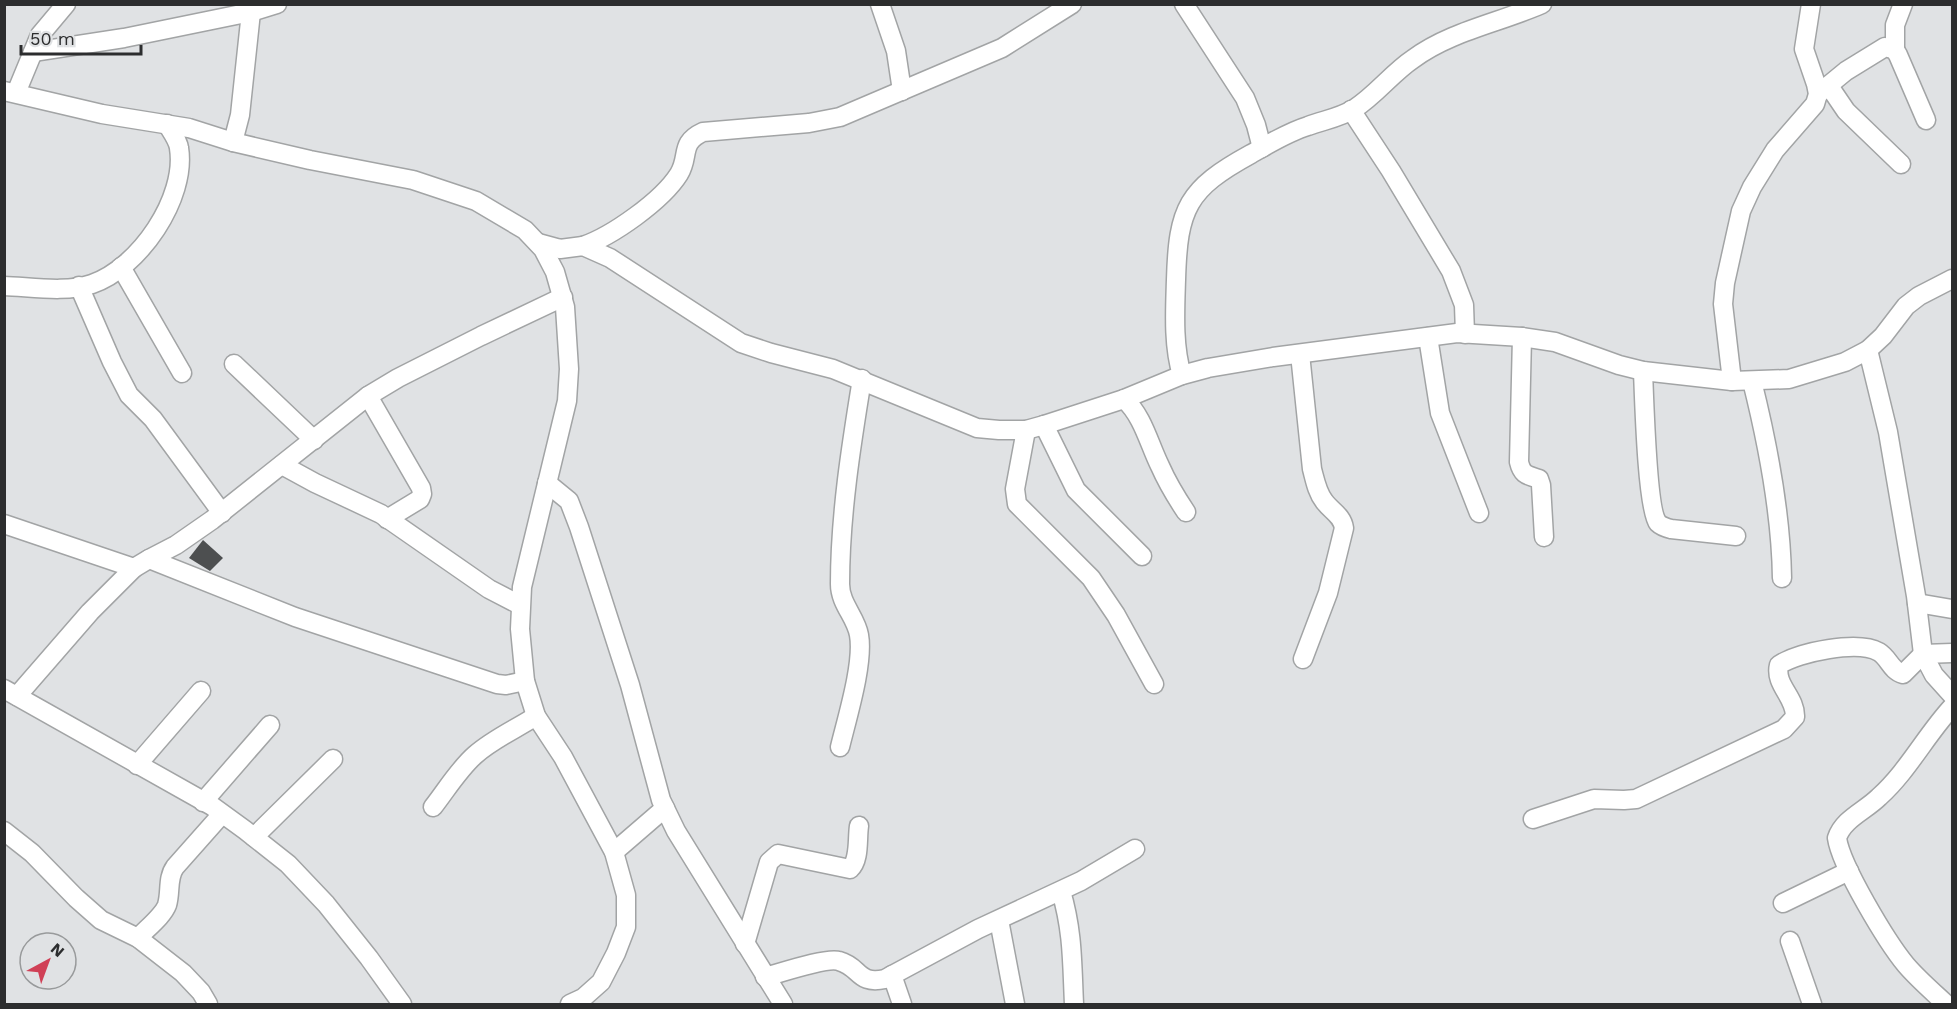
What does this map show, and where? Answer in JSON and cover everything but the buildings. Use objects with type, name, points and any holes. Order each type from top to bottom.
[{"type":"street","points":[[66,4],[40,35],[10,92],[102,114],[167,124],[310,160],[413,180],[476,201],[525,230],[543,249],[555,272],[563,297],[568,340],[567,401],[529,554],[520,604],[525,681],[536,716],[563,757],[614,852],[626,895],[626,927],[616,953],[601,982],[583,999],[570,1005]]},
{"type":"street","points":[[33,52],[124,38],[251,12],[277,4]]},
{"type":"street","points":[[880,4],[896,51],[902,91]]},
{"type":"street","points":[[538,243],[560,249],[583,246],[597,241],[623,225],[664,191],[678,175],[684,163],[685,149],[689,141],[703,132],[809,123],[840,117],[1002,48],[1072,4]]},
{"type":"street","points":[[1184,4],[1245,98],[1262,148]]},
{"type":"street","points":[[1182,375],[1177,360],[1176,284],[1182,222],[1196,193],[1209,180],[1262,148],[1307,126],[1330,120],[1351,110],[1414,58],[1441,42],[1542,4]]},
{"type":"street","points":[[1811,4],[1804,50],[1823,90],[1839,102],[1901,164]]},
{"type":"street","points":[[1904,4],[1895,25],[1894,50],[1926,120]]},
{"type":"street","points":[[233,142],[240,115],[251,12]]},
{"type":"street","points":[[1732,381],[1723,304],[1741,211],[1752,186],[1775,150],[1815,104],[1823,90],[1846,71],[1885,47],[1894,50]]},
{"type":"street","points":[[1351,110],[1451,271],[1464,304],[1465,334]]},
{"type":"street","points":[[4,286],[63,288],[90,285],[109,276],[130,260],[165,213],[176,192],[180,165],[179,146],[167,124]]},
{"type":"street","points":[[583,246],[610,258],[741,343],[862,379],[927,409],[977,428],[999,430],[1026,430],[1044,425],[1124,399],[1182,375],[1208,368],[1428,337],[1465,334],[1522,337],[1555,342],[1619,365],[1643,371],[1732,381],[1789,379],[1845,362],[1868,350],[1884,336],[1906,306],[1919,296],[1953,279]]},
{"type":"street","points":[[121,267],[183,373]]},
{"type":"street","points":[[79,286],[129,395],[153,419],[222,513]]},
{"type":"street","points":[[402,1005],[369,958],[326,904],[288,864],[203,802],[11,692],[141,564],[176,545],[222,513],[368,396],[398,378],[563,297]]},
{"type":"street","points":[[1428,337],[1440,413],[1479,513]]},
{"type":"street","points":[[1522,337],[1519,462],[1521,471],[1539,479],[1544,537]]},
{"type":"street","points":[[1868,350],[1888,432],[1917,603],[1923,654],[1934,675],[1953,695]]},
{"type":"street","points":[[1300,354],[1312,469],[1316,485],[1323,500],[1343,521],[1344,528],[1328,593],[1303,659]]},
{"type":"street","points":[[234,364],[314,440]]},
{"type":"street","points":[[1643,371],[1645,432],[1653,508],[1657,521],[1661,526],[1671,529],[1736,536]]},
{"type":"street","points":[[840,747],[857,677],[860,643],[856,625],[848,611],[840,587],[846,496],[862,379]]},
{"type":"street","points":[[1752,381],[1766,438],[1780,526],[1782,578]]},
{"type":"street","points":[[368,396],[422,494],[413,505],[387,519]]},
{"type":"street","points":[[1124,399],[1133,406],[1138,415],[1159,466],[1186,512]]},
{"type":"street","points":[[1044,425],[1076,490],[1142,556]]},
{"type":"street","points":[[1026,430],[1015,489],[1017,504],[1091,578],[1116,615],[1154,684]]},
{"type":"street","points":[[282,465],[364,505],[489,589],[520,604]]},
{"type":"street","points":[[547,483],[569,501],[579,527],[606,605],[661,800],[676,831],[783,1005]]},
{"type":"street","points":[[4,524],[141,564],[497,684],[506,685],[525,681]]},
{"type":"street","points":[[1917,603],[1953,609]]},
{"type":"street","points":[[1533,819],[1594,799],[1636,799],[1784,729],[1795,717],[1796,711],[1777,672],[1779,665],[1802,655],[1855,646],[1867,647],[1881,653],[1894,669],[1903,674],[1923,654],[1953,653]]},
{"type":"street","points":[[137,765],[201,691]]},
{"type":"street","points":[[1946,1005],[1912,972],[1899,955],[1850,871],[1838,847],[1837,838],[1844,824],[1881,795],[1913,758],[1932,729],[1953,707]]},
{"type":"street","points":[[433,807],[476,754],[491,742],[536,716]]},
{"type":"street","points":[[203,802],[270,725]]},
{"type":"street","points":[[254,837],[333,759]]},
{"type":"street","points":[[614,852],[665,808]]},
{"type":"street","points":[[138,938],[167,908],[170,873],[222,814]]},
{"type":"street","points":[[745,944],[766,870],[773,856],[778,854],[850,868],[856,859],[859,826]]},
{"type":"street","points":[[4,831],[32,853],[101,920],[138,938],[183,973],[201,992],[208,1005]]},
{"type":"street","points":[[765,976],[833,960],[847,965],[866,979],[873,981],[892,975],[969,933],[1061,891],[1135,849]]},
{"type":"street","points":[[1783,903],[1850,871]]},
{"type":"street","points":[[1061,891],[1068,914],[1072,944],[1074,1005]]},
{"type":"street","points":[[999,920],[1015,1005]]},
{"type":"street","points":[[1790,941],[1812,1005]]},
{"type":"street","points":[[892,975],[902,1005]]}]
